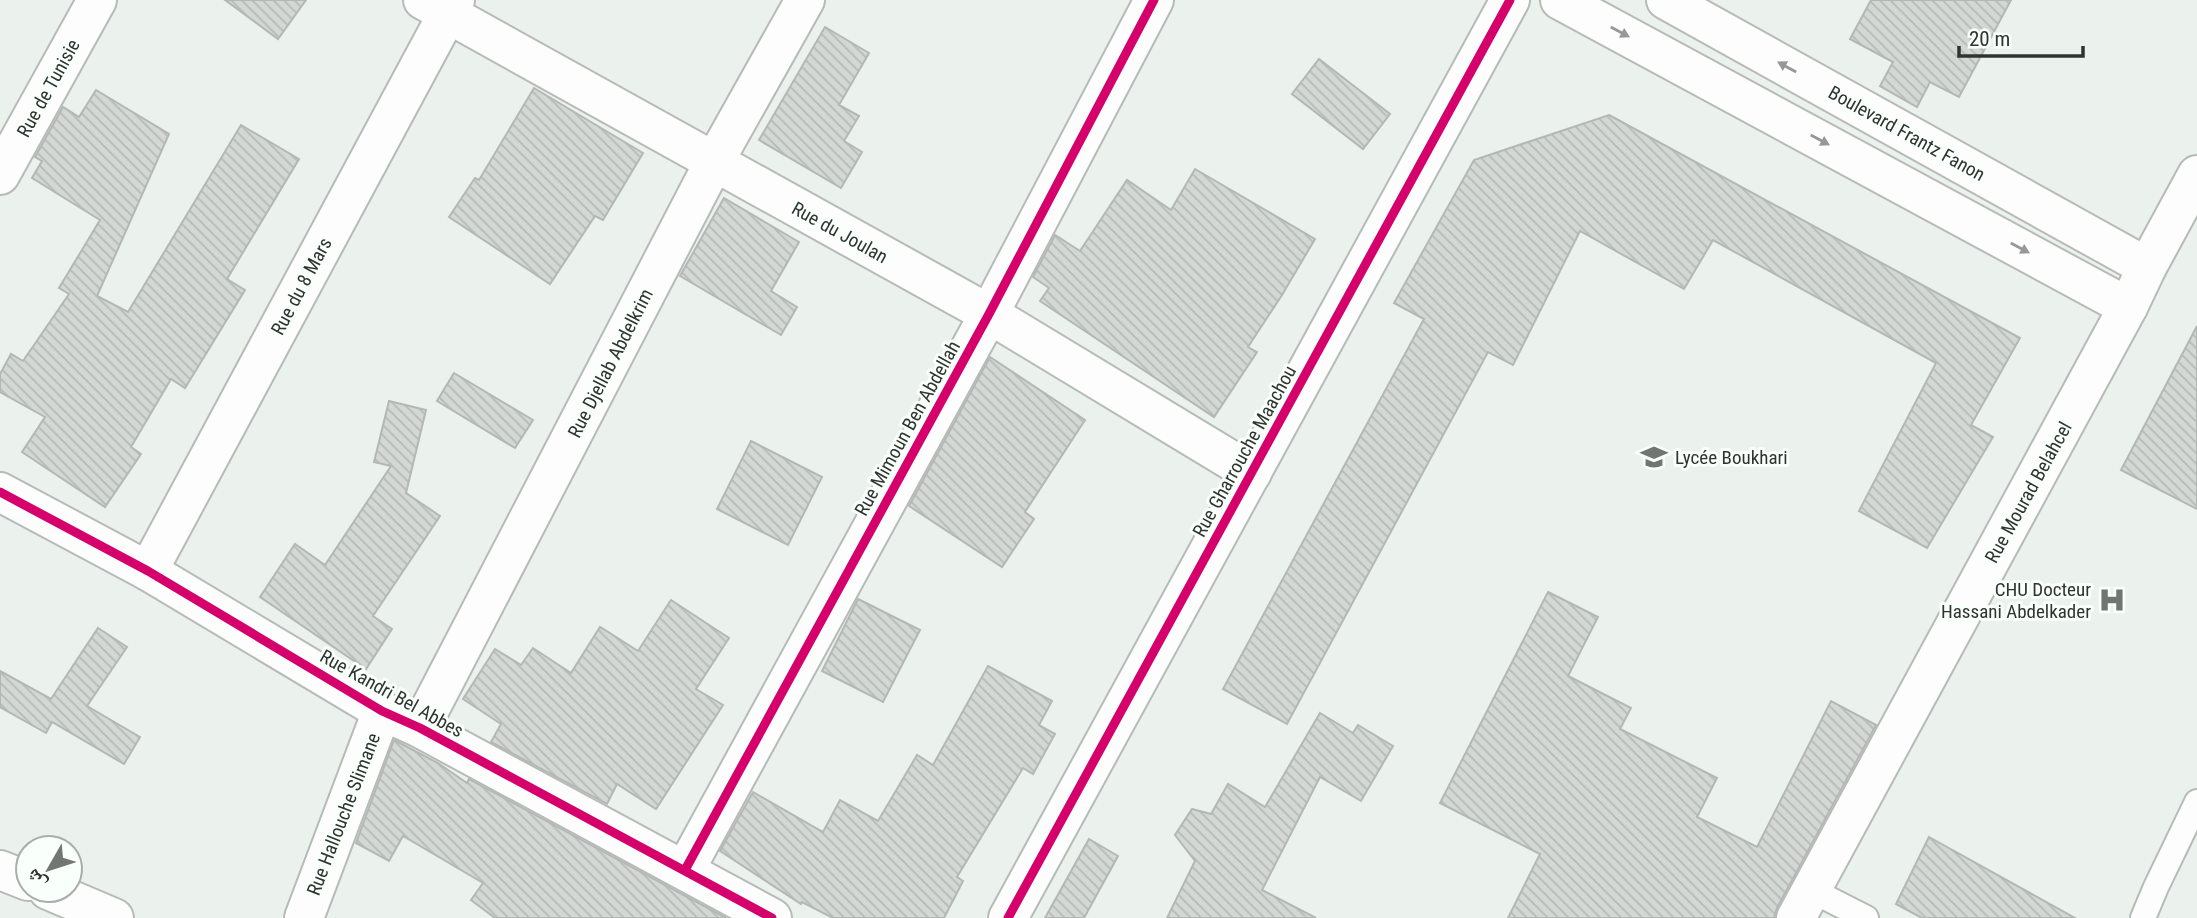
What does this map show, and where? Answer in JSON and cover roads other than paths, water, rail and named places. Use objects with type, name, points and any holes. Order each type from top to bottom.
[{"type":"street","name":"Rue de Tunisie","points":[[0,175],[97,0]]},
{"type":"street","name":"Rue Djellab Abdelkrim","points":[[420,728],[714,162],[805,0]]},
{"type":"street","name":"Rue Mimoun Ben Abdellah","points":[[685,870],[989,314],[1154,0]]},
{"type":"street","name":"Rue Gharrouche Maachou","points":[[1008,918],[1510,0]]},
{"type":"street","points":[[1560,0],[2128,307]]},
{"type":"street","name":"Boulevard Frantz Fanon","points":[[1666,0],[2147,267]]},
{"type":"street","name":"Rue du Joulan","points":[[442,4],[714,162],[989,314],[1252,473]]},
{"type":"street","name":"Rue du 8 Mars","points":[[148,571],[442,4]]},
{"type":"street","name":"Rue Mourad Belahcel","points":[[1804,904],[2197,175]]},
{"type":"street","name":"Rue Kandri Bel Abbes","points":[[0,492],[148,571],[382,711],[420,728],[772,918]]},
{"type":"street","name":"Rue Hallouche Slimane","points":[[304,918],[382,711]]},
{"type":"street","points":[[81,904],[114,918]]},
{"type":"lane","points":[[2143,918],[2197,802]]},
{"type":"lane","points":[[1804,904],[1866,918]]},
{"type":"place","name":"Lycée Boukhari","points":[[1654,457]]},
{"type":"place","name":"CHU Docteur Hassani Abdelkader","points":[[2112,600]]}]
